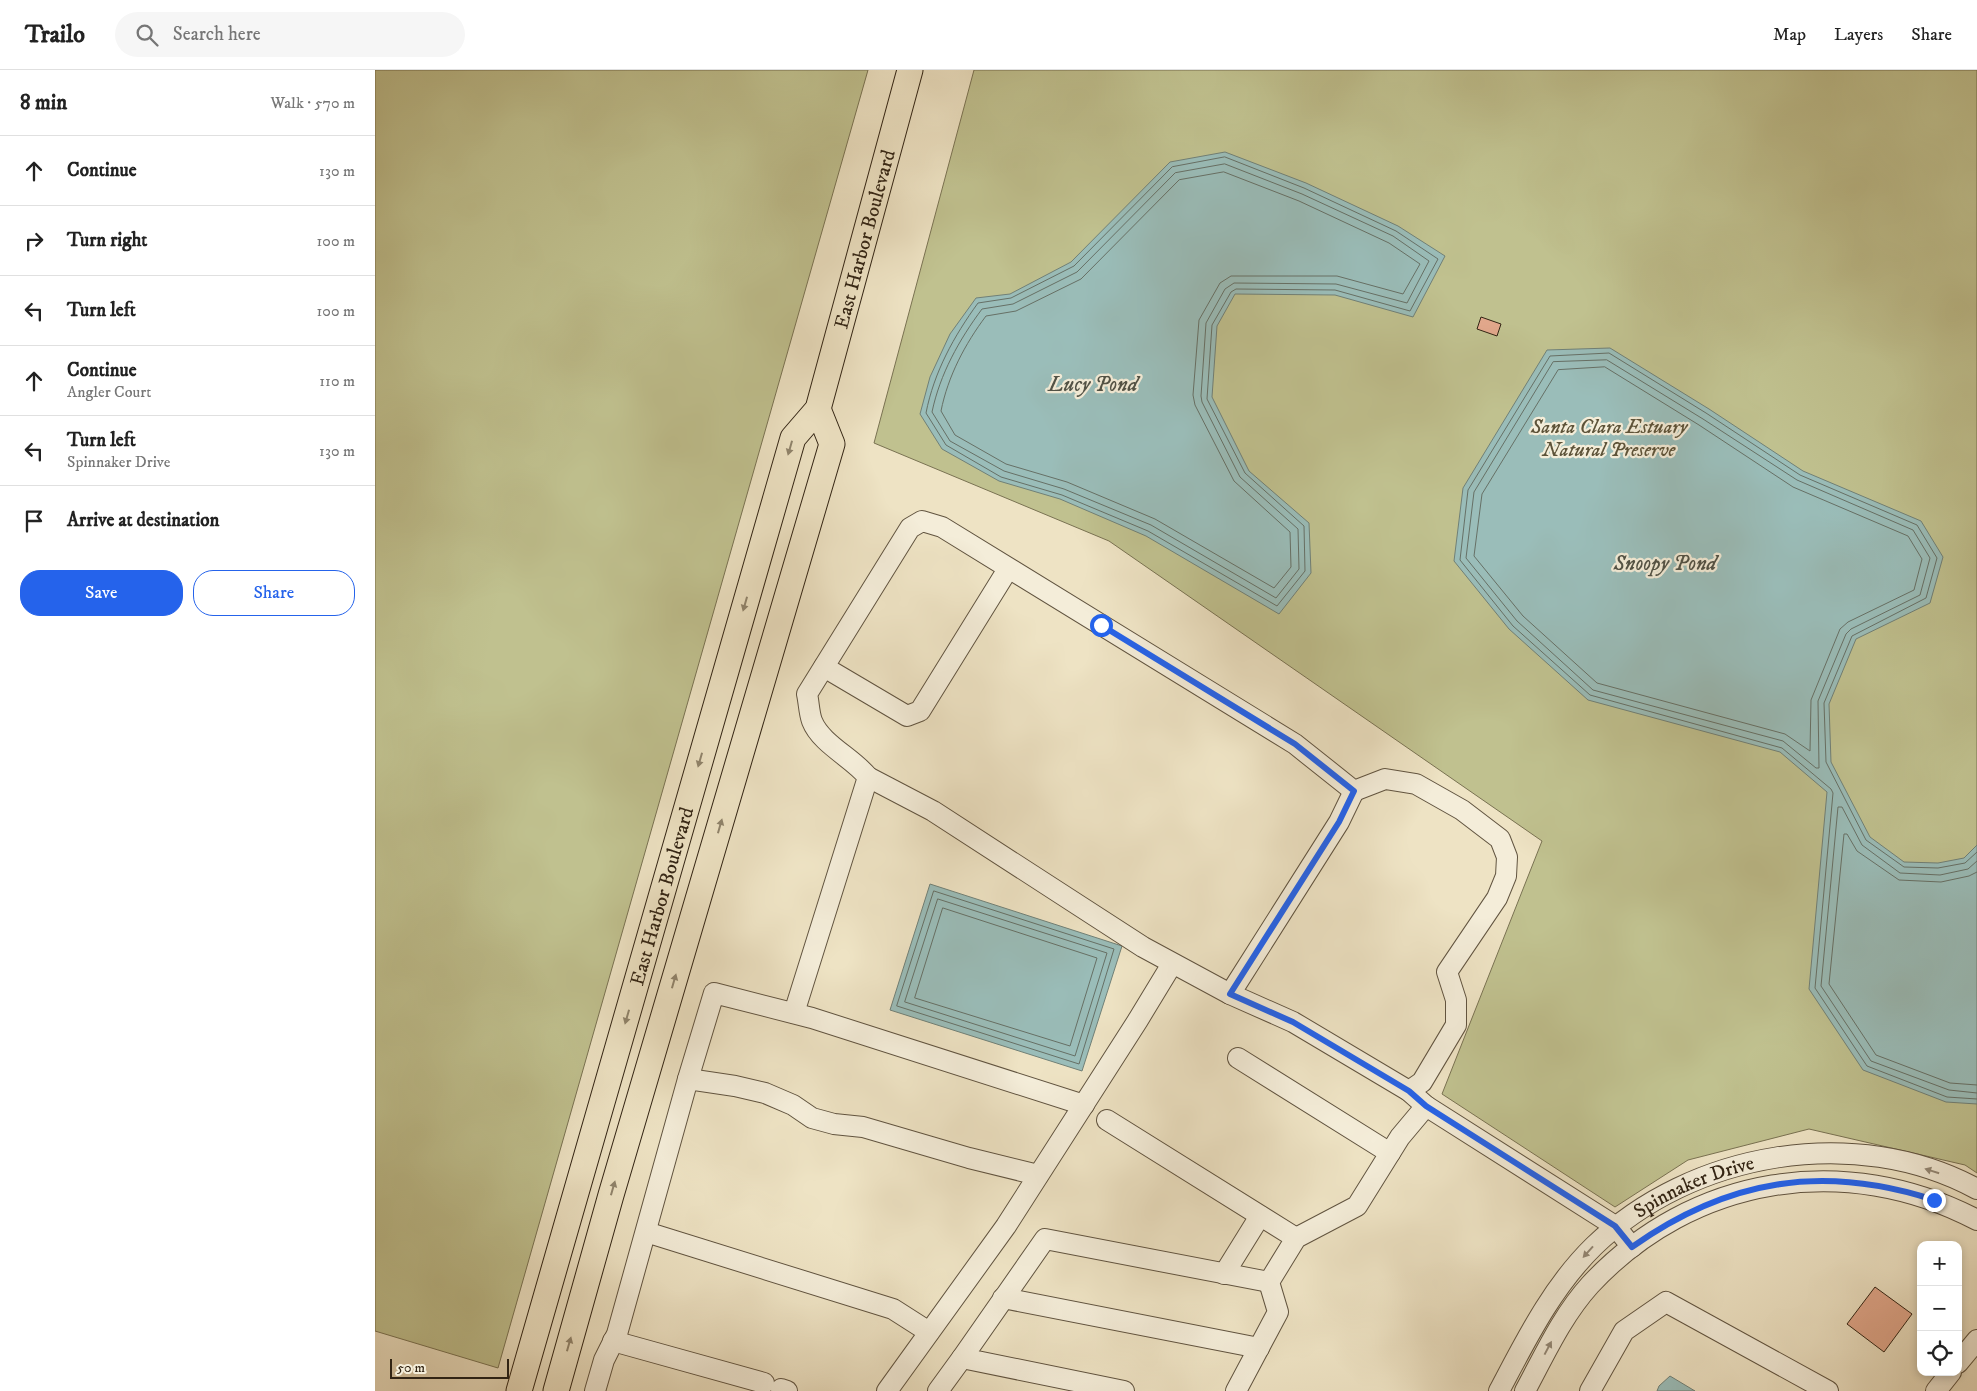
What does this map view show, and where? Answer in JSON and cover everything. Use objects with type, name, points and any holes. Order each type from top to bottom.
[{"type":"main road","name":"East Harbor Boulevard","points":[[519,1391],[793,438],[818,409],[910,70]]},
{"type":"main road","name":"East Harbor Boulevard","points":[[556,1391],[614,1186],[832,444],[818,409]]},
{"type":"street","points":[[1354,791],[1295,744],[942,527],[922,521],[910,528],[807,694],[813,722],[825,739],[868,777],[933,811],[1172,964],[1230,994],[1293,1022],[1409,1091],[1426,1106],[1615,1226],[1632,1247]]},
{"type":"street","points":[[824,666],[907,716],[920,711],[1008,568]]},
{"type":"street","points":[[794,1013],[868,777]]},
{"type":"street","points":[[1230,994],[1339,822],[1354,791],[1385,779],[1416,784],[1462,810],[1500,839],[1507,857],[1506,876],[1497,898],[1447,972],[1456,1000],[1456,1025],[1422,1082],[1409,1091]]},
{"type":"street","points":[[887,1391],[1006,1226],[1172,964]]},
{"type":"street","points":[[595,1391],[604,1360],[613,1341],[646,1232],[714,993],[794,1013],[1084,1105]]},
{"type":"street","points":[[1238,1058],[1390,1153]]},
{"type":"street","points":[[688,1079],[735,1086],[765,1093],[793,1105],[812,1118],[834,1124],[863,1127],[969,1158],[1038,1175]]},
{"type":"street","points":[[1237,1391],[1278,1312],[1269,1282],[1295,1238],[1357,1206],[1400,1137],[1426,1106]]},
{"type":"street","points":[[1107,1120],[1295,1238]]},
{"type":"street","name":"Spinnaker Drive","points":[[1499,1391],[1533,1326],[1571,1271],[1615,1226],[1632,1213],[1680,1185],[1742,1164],[1800,1154],[1832,1154],[1886,1158],[1943,1174],[1977,1189]]},
{"type":"street","name":"Spinnaker Drive","points":[[1525,1391],[1565,1317],[1590,1286],[1610,1266],[1632,1247],[1669,1222],[1721,1198],[1760,1188],[1802,1182],[1839,1181],[1888,1187],[1934,1200],[1977,1220]]},
{"type":"street","points":[[1224,1274],[1260,1216]]},
{"type":"street","points":[[646,1232],[893,1309],[929,1332]]},
{"type":"street","points":[[938,1391],[1045,1239],[1269,1282]]},
{"type":"street","points":[[1003,1298],[1259,1348]]},
{"type":"street","points":[[1589,1391],[1624,1331],[1667,1302],[1828,1391]]},
{"type":"street","points":[[1962,1358],[1977,1340]]},
{"type":"street","points":[[613,1341],[777,1388]]},
{"type":"street","points":[[961,1358],[1124,1391]]},
{"type":"street","points":[[1935,1391],[1948,1376]]},
{"type":"green space","points":[[375,70],[868,70],[498,1368],[375,1331]]},
{"type":"green space","name":"Santa Clara Estuary Natural Preserve","points":[[974,70],[1977,70],[1977,1173],[1965,1165],[1809,1129],[1688,1160],[1615,1207],[1442,1094],[1542,841],[1109,541],[874,443]]},
{"type":"water","name":"Lucy Pond","points":[[1225,152],[1306,183],[1398,226],[1445,256],[1413,317],[1335,295],[1235,294],[1217,326],[1212,397],[1249,471],[1309,523],[1311,573],[1279,614],[1146,536],[1060,499],[999,481],[942,449],[920,414],[930,377],[950,334],[976,298],[1010,294],[1071,262],[1170,162]]},
{"type":"water","name":"Snoopy Pond","points":[[1610,348],[1709,409],[1803,471],[1921,521],[1943,557],[1930,603],[1856,639],[1829,704],[1831,762],[1870,837],[1904,862],[1938,863],[1964,858],[1977,845],[1977,1104],[1946,1102],[1863,1070],[1809,989],[1827,792],[1780,752],[1588,700],[1509,629],[1454,561],[1463,488],[1547,350]]},
{"type":"water","points":[[930,884],[1122,946],[1082,1071],[890,1010]]},
{"type":"water","points":[[1670,1376],[1695,1391],[1657,1391],[1659,1386]]},
{"type":"building","points":[[1481,317],[1501,324],[1497,336],[1477,329]]},
{"type":"building","points":[[1875,1287],[1912,1314],[1884,1352],[1847,1324]]},
{"type":"route","points":[[1101,625],[1295,744],[1354,791],[1339,822],[1230,994],[1293,1022],[1409,1091],[1426,1106],[1615,1226],[1632,1247],[1669,1222],[1692,1210],[1721,1198],[1778,1184],[1830,1180],[1856,1182],[1905,1190],[1934,1200]]}]
